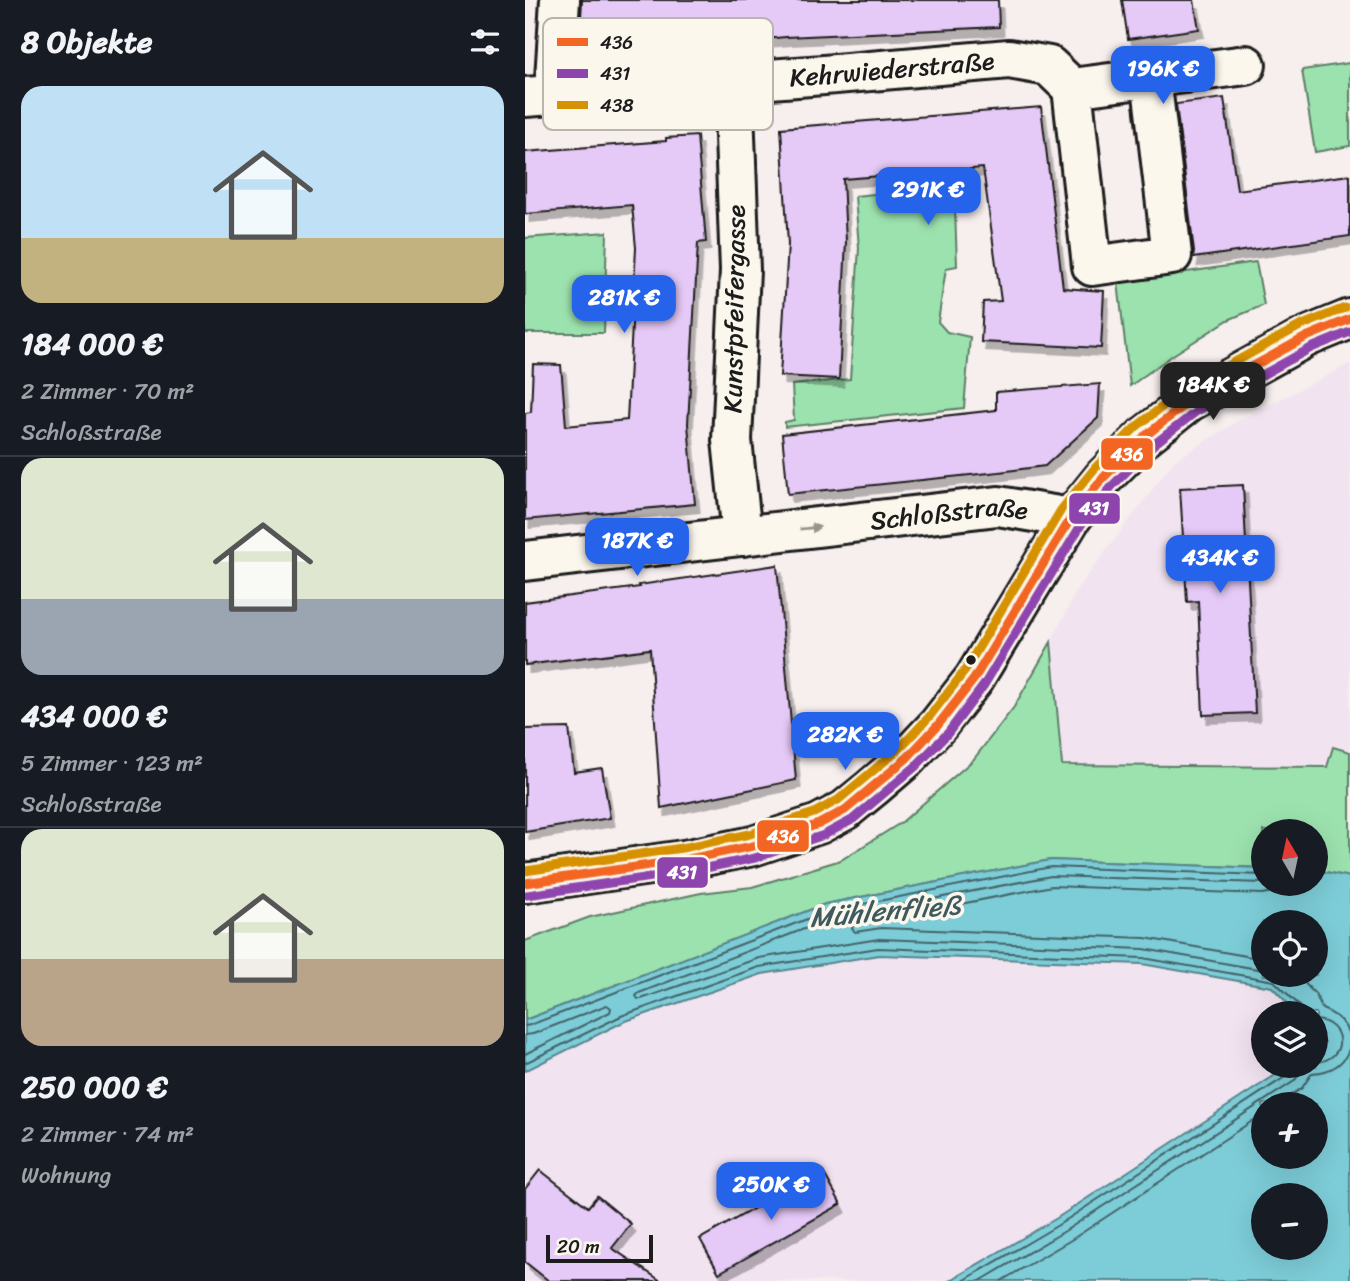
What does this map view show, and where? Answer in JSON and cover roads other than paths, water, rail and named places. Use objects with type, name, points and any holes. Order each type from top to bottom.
[{"type":"street","points":[[556,18],[560,0]]},
{"type":"street","name":"Kehrwiederstraße","points":[[773,79],[1009,59],[1049,66],[1072,88]]},
{"type":"street","points":[[1151,77],[1172,254],[1092,266],[1072,88],[1151,77],[1246,65]]},
{"type":"street","name":"Kunstpfeifergasse","points":[[735,130],[740,270],[732,440],[742,536]]},
{"type":"street","points":[[525,883],[684,860],[753,846],[819,824],[845,810],[898,766],[939,725],[974,679],[1071,518],[1104,477],[1145,436],[1190,401],[1306,337],[1350,319]]},
{"type":"street","name":"Schloßstraße","points":[[525,561],[998,506],[1071,518]]},
{"type":"water","name":"Mühlenfließ","points":[[1050,860],[1251,868],[1251,896],[1328,896],[1328,872],[1350,877],[1350,1281],[949,1281],[1057,1218],[1271,1078],[1328,1078],[1328,1001],[1285,1001],[1272,987],[1328,987],[1328,910],[1251,910],[1251,983],[1142,964],[879,955],[762,974],[623,1022],[525,1071],[525,1020],[825,904]]}]
